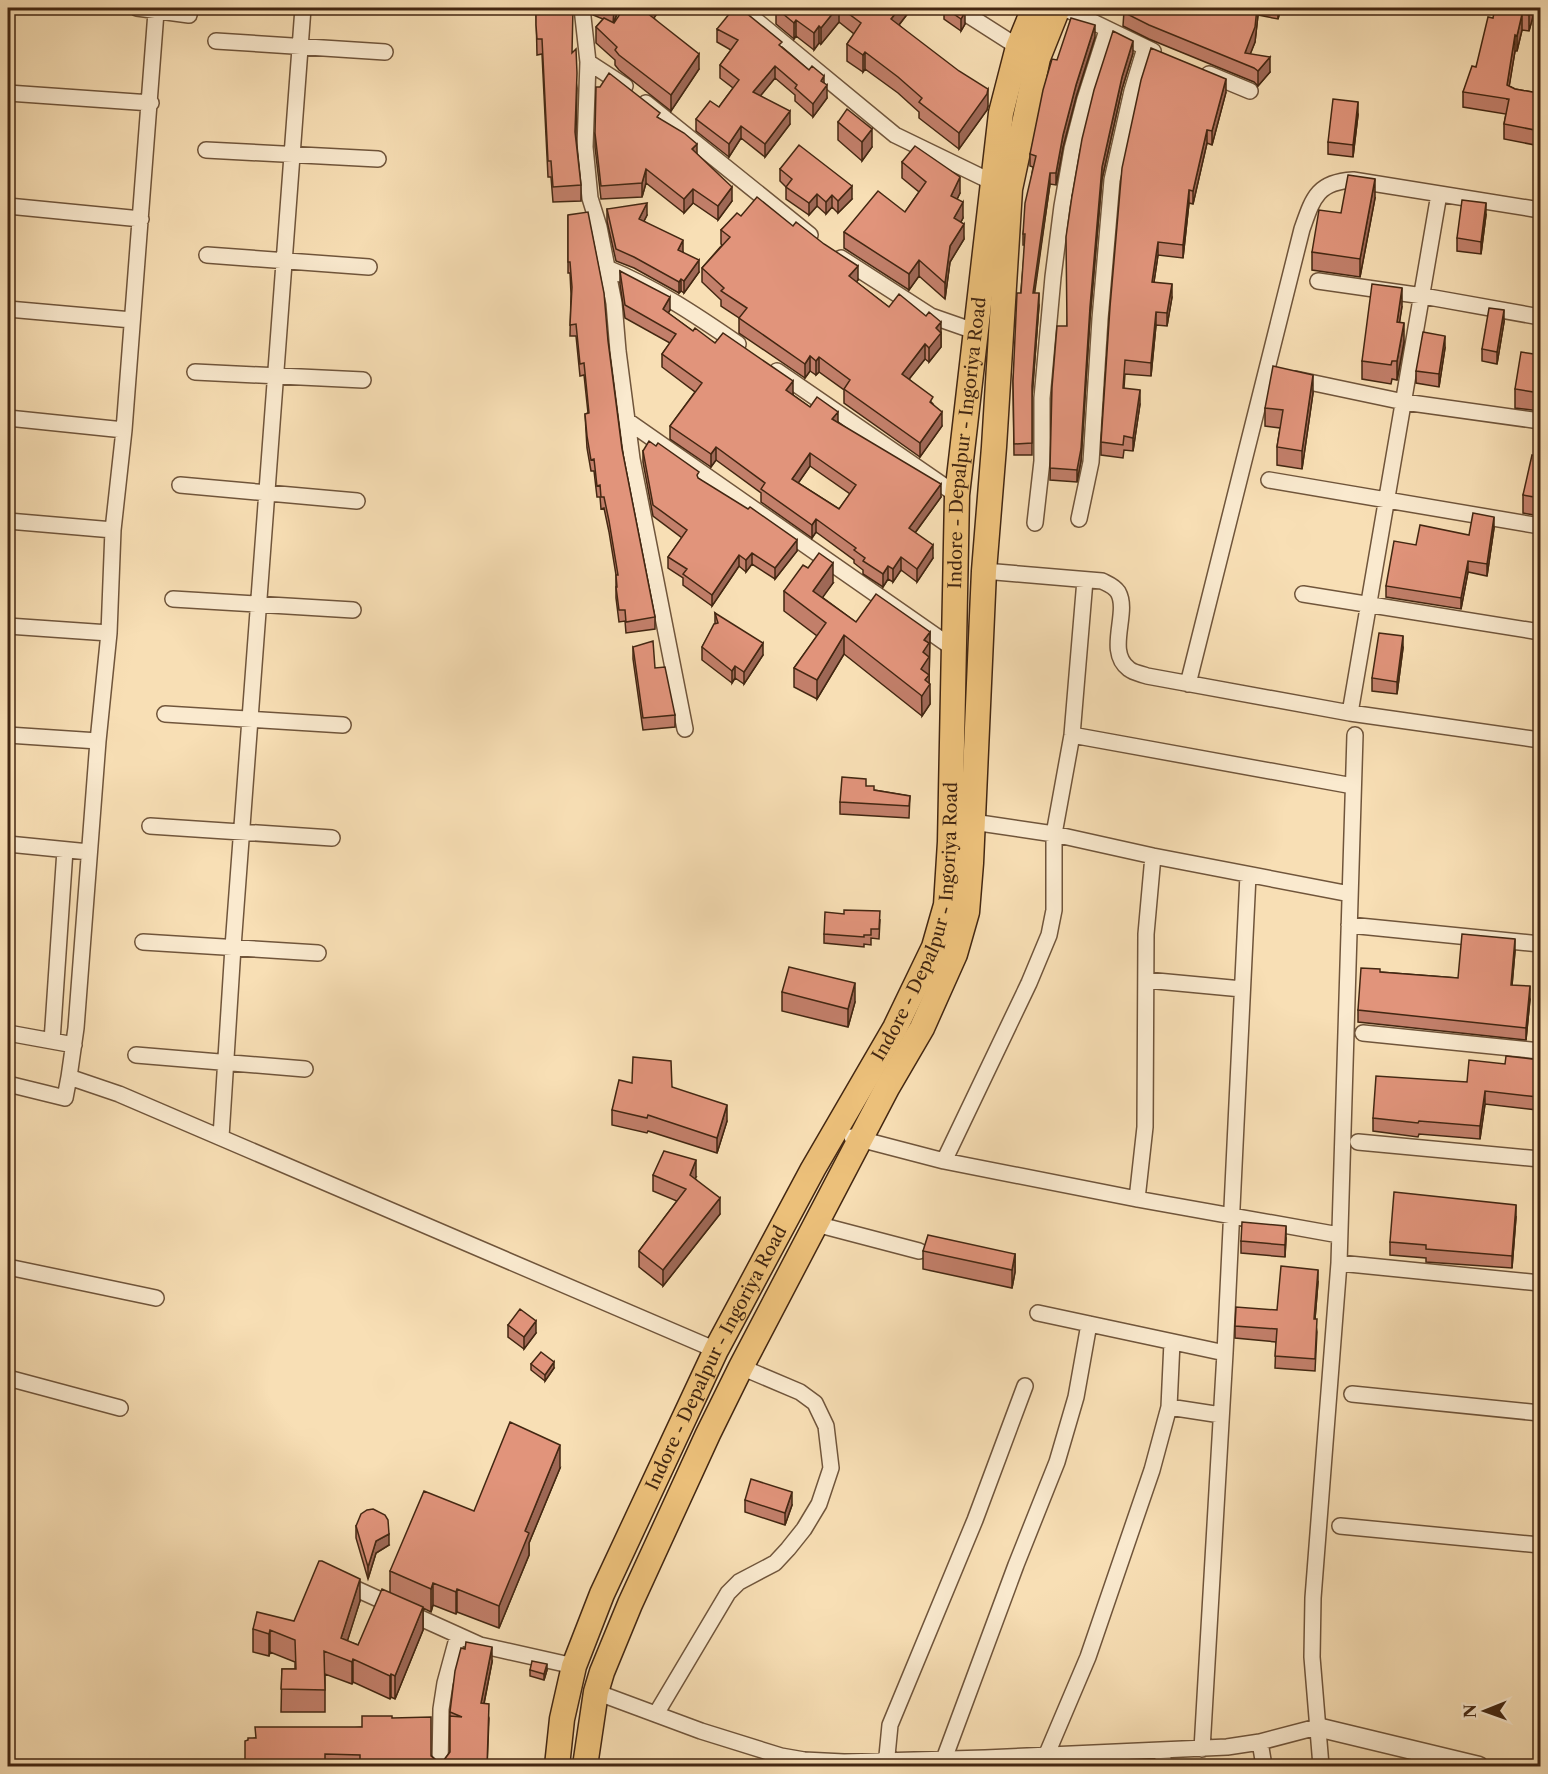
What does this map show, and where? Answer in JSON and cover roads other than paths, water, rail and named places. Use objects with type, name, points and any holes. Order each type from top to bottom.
[{"type":"main road","name":"Indore - Depalpur - Ingoriya Road","points":[[557,1767],[562,1719],[574,1666],[602,1594],[716,1350],[835,1131],[895,1028],[934,947],[946,905],[950,842],[957,495],[1001,113],[1018,47],[1034,8]]},
{"type":"main road","name":"Indore - Depalpur - Ingoriya Road","points":[[585,1767],[596,1692],[630,1605],[741,1367],[860,1140],[922,1028],[955,954],[967,912],[984,571],[1010,189],[1038,58],[1058,8]]},
{"type":"street","points":[[137,8],[189,15]]},
{"type":"street","points":[[221,1137],[241,832],[303,8]]},
{"type":"street","points":[[582,8],[588,62],[585,147],[589,188],[614,303],[634,469],[685,729]]},
{"type":"street","points":[[741,8],[895,135],[992,182]]},
{"type":"street","points":[[957,8],[1018,47]]},
{"type":"street","points":[[1064,8],[1166,57]]},
{"type":"street","points":[[8,1084],[65,1098],[74,1045],[98,741],[109,633],[113,530],[124,430],[151,103],[156,12]]},
{"type":"street","points":[[1035,523],[1042,461],[1042,398],[1062,206],[1072,149],[1107,30]]},
{"type":"street","points":[[216,41],[385,52]]},
{"type":"street","points":[[1079,519],[1090,462],[1112,180],[1132,91],[1145,48]]},
{"type":"street","points":[[588,62],[628,88],[824,246],[931,316],[977,332]]},
{"type":"street","points":[[1198,70],[1250,91]]},
{"type":"street","points":[[8,93],[151,103]]},
{"type":"street","points":[[206,150],[378,159]]},
{"type":"street","points":[[1188,684],[1302,229],[1311,205],[1320,190],[1335,181],[1353,180],[1540,210]]},
{"type":"street","points":[[1350,713],[1439,194]]},
{"type":"street","points":[[8,206],[141,219]]},
{"type":"street","points":[[207,255],[369,267]]},
{"type":"street","points":[[607,268],[629,276],[684,307],[957,495]]},
{"type":"street","points":[[1318,281],[1423,296],[1540,317]]},
{"type":"street","points":[[8,309],[132,320]]},
{"type":"street","points":[[195,372],[363,380]]},
{"type":"street","points":[[1295,379],[1404,402],[1540,421]]},
{"type":"street","points":[[8,418],[124,430]]},
{"type":"street","points":[[629,422],[953,648]]},
{"type":"street","points":[[1269,480],[1540,526]]},
{"type":"street","points":[[180,485],[357,501]]},
{"type":"street","points":[[8,521],[113,530]]},
{"type":"street","points":[[984,571],[1102,581],[1112,586],[1118,592],[1121,605],[1118,642],[1122,661],[1130,670],[1147,676],[1350,713],[1540,740]]},
{"type":"street","points":[[944,1161],[1029,983],[1049,934],[1054,910],[1054,834],[1072,735],[1084,579]]},
{"type":"street","points":[[1303,594],[1540,632]]},
{"type":"street","points":[[173,599],[353,610]]},
{"type":"street","points":[[8,626],[109,633]]},
{"type":"street","points":[[165,714],[343,725]]},
{"type":"street","points":[[8,735],[98,741]]},
{"type":"street","points":[[1072,735],[1353,786]]},
{"type":"street","points":[[1321,1767],[1312,1657],[1313,1598],[1339,1263],[1355,735]]},
{"type":"street","points":[[973,822],[1054,834],[1153,856],[1350,894]]},
{"type":"street","points":[[150,826],[332,838]]},
{"type":"street","points":[[8,844],[89,852]]},
{"type":"street","points":[[52,1041],[65,850]]},
{"type":"street","points":[[1137,1199],[1145,1127],[1147,923],[1153,856]]},
{"type":"street","points":[[1202,1749],[1225,1353],[1248,875]]},
{"type":"street","points":[[1349,925],[1540,944]]},
{"type":"street","points":[[143,942],[318,952]]},
{"type":"street","points":[[1146,980],[1242,989]]},
{"type":"street","points":[[8,1033],[74,1045]]},
{"type":"street","points":[[1363,1034],[1540,1051]]},
{"type":"street","points":[[136,1055],[305,1069]]},
{"type":"street","points":[[69,1077],[119,1094],[221,1137],[716,1350]]},
{"type":"street","points":[[835,1131],[860,1140],[944,1161],[1137,1199],[1339,1235]]},
{"type":"street","points":[[1358,1142],[1540,1159]]},
{"type":"street","points":[[816,1224],[919,1251]]},
{"type":"street","points":[[1339,1263],[1540,1282]]},
{"type":"street","points":[[8,1267],[156,1298]]},
{"type":"street","points":[[1038,1313],[1225,1353]]},
{"type":"street","points":[[945,1759],[1016,1565],[1057,1462],[1076,1397],[1089,1324]]},
{"type":"street","points":[[1046,1756],[1088,1657],[1152,1470],[1169,1407],[1172,1342]]},
{"type":"street","points":[[656,1714],[728,1593],[739,1582],[775,1563],[804,1529],[819,1504],[831,1468],[826,1425],[815,1403],[800,1392],[741,1367]]},
{"type":"street","points":[[8,1378],[120,1408]]},
{"type":"street","points":[[886,1763],[890,1725],[975,1520],[1025,1386]]},
{"type":"street","points":[[1352,1394],[1540,1413]]},
{"type":"street","points":[[1169,1407],[1221,1415]]},
{"type":"street","points":[[1340,1526],[1540,1545]]},
{"type":"street","points":[[331,1577],[480,1645],[574,1666]]},
{"type":"street","points":[[440,1767],[441,1709],[445,1683],[458,1635]]},
{"type":"street","points":[[596,1692],[794,1762],[886,1763],[945,1759],[985,1762],[1046,1756],[1202,1749],[1260,1742],[1317,1727],[1479,1767]]},
{"type":"street","points":[[1260,1742],[1264,1767]]},
{"type":"street","points":[[1162,1750],[1164,1767]]}]
